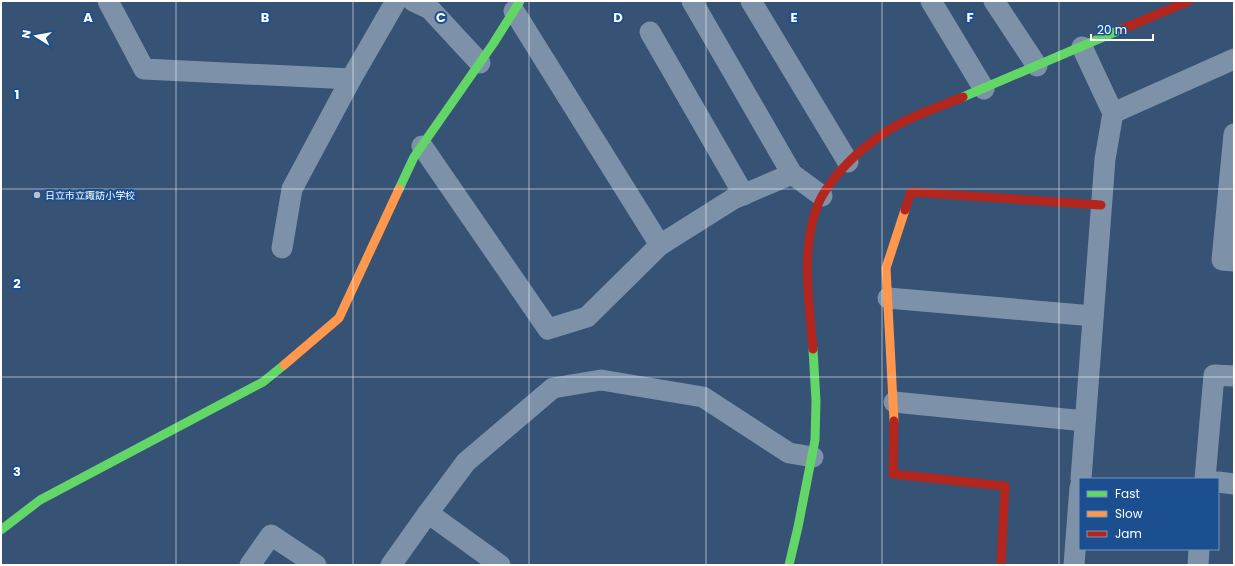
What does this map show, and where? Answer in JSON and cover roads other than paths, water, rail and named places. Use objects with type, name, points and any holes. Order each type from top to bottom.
[{"type":"street","points":[[108,1],[144,69],[351,79]]},
{"type":"street","points":[[282,248],[292,189],[351,79],[396,1]]},
{"type":"street","points":[[413,1],[430,9],[480,63]]},
{"type":"street","points":[[692,1],[792,174],[822,196]]},
{"type":"street","points":[[751,1],[848,162]]},
{"type":"street","points":[[931,1],[984,89]]},
{"type":"street","points":[[994,1],[1037,66]]},
{"type":"street","points":[[789,565],[813,457],[816,431],[816,393],[808,280],[809,250],[814,216],[822,196],[848,162],[862,148],[881,134],[901,123],[1189,1]]},
{"type":"street","points":[[1,530],[40,500],[263,382],[338,318],[414,157],[480,63],[517,6],[660,245]]},
{"type":"street","points":[[650,32],[744,194]]},
{"type":"street","points":[[1081,478],[1105,159],[1113,113],[1082,47]]},
{"type":"street","points":[[1113,113],[1234,59]]},
{"type":"street","points":[[422,146],[548,329],[587,317],[660,245],[734,199],[792,174]]},
{"type":"street","points":[[1233,147],[1222,260],[1234,261]]},
{"type":"street","points":[[1001,565],[1005,486],[893,474],[894,402],[886,268],[911,192],[1101,205]]},
{"type":"street","points":[[888,298],[1093,316]]},
{"type":"street","points":[[1205,478],[1214,375],[1234,376]]},
{"type":"street","points":[[391,565],[466,462],[554,388],[601,380],[703,397],[789,453],[813,457]]},
{"type":"street","points":[[894,402],[1085,421]]},
{"type":"street","points":[[1219,482],[1234,484]]},
{"type":"street","points":[[1074,565],[1079,501]]},
{"type":"street","points":[[428,513],[500,565]]},
{"type":"street","points":[[250,565],[271,534],[316,565]]},
{"type":"street","points":[[1198,565],[1199,550]]},
{"type":"place","name":"日立市立諏訪小学校","points":[[37,195]]}]
